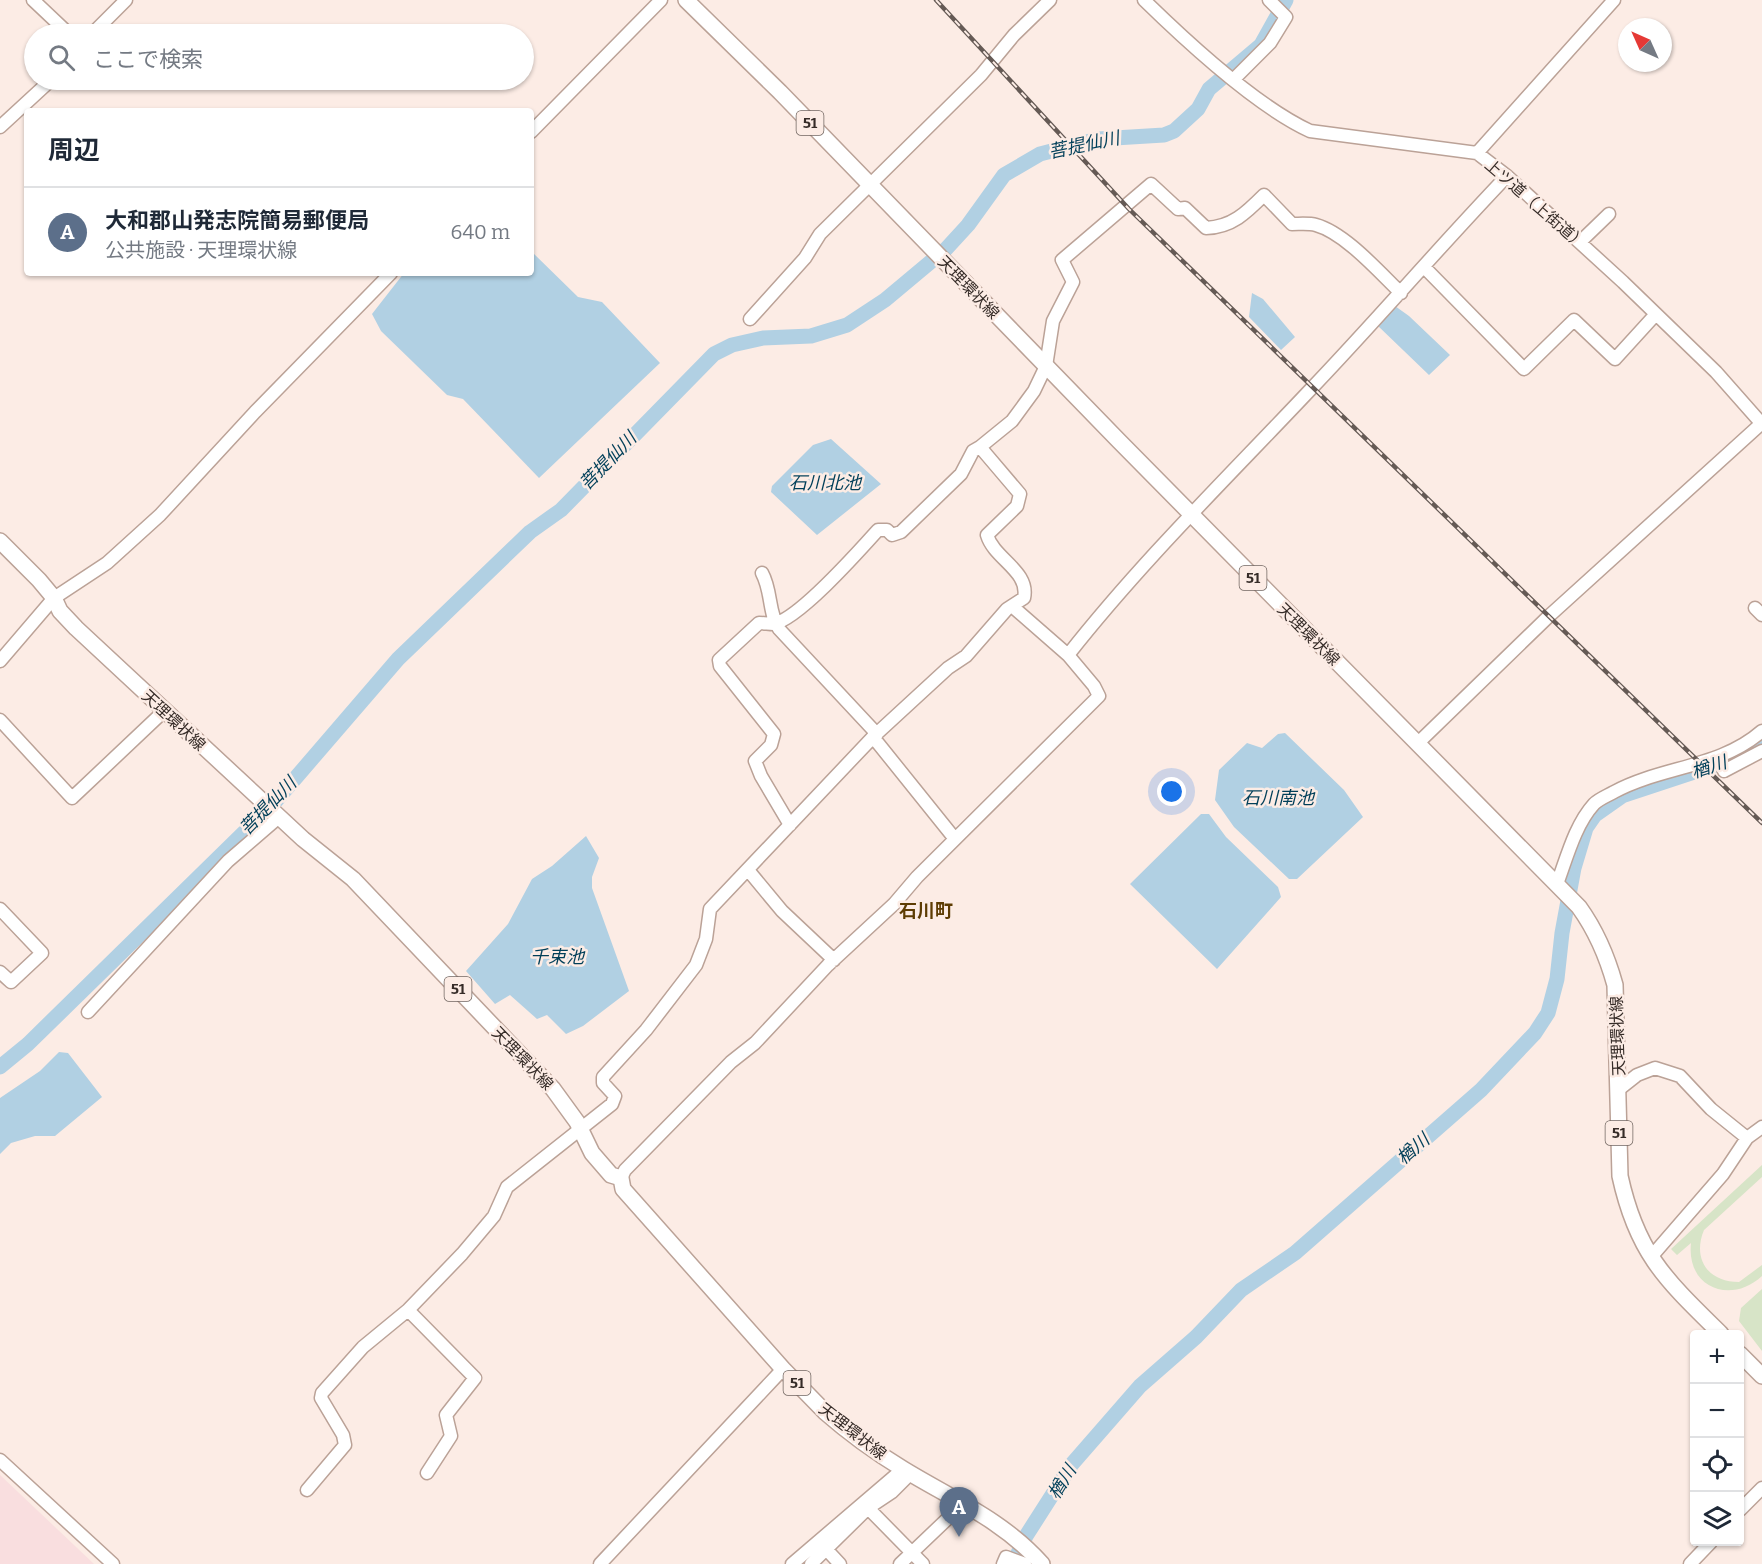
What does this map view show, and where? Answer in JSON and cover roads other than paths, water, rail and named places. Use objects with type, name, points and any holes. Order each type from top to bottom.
[{"type":"main road","name":"天理環状線","points":[[686,0],[1579,907],[1594,927],[1607,957],[1615,985],[1620,1176],[1636,1231],[1664,1278],[1715,1330]]},
{"type":"main road","name":"天理環状線","points":[[0,541],[54,598],[60,611],[163,712],[278,816],[353,879],[425,953],[553,1089],[577,1122],[592,1153],[611,1175],[621,1178],[621,1184],[631,1198],[783,1368],[847,1431],[1018,1539],[1027,1557],[1042,1564]]},
{"type":"main road","points":[[1744,1358],[1762,1376]]},
{"type":"street","points":[[33,0],[58,24]]},
{"type":"street","points":[[102,24],[126,0]]},
{"type":"street","points":[[534,129],[661,0]]},
{"type":"street","points":[[750,319],[805,258],[820,234],[868,184],[981,75],[1014,35],[1050,0]]},
{"type":"street","name":"上ツ道（上街道）","points":[[1144,0],[1234,79],[1294,124],[1310,131],[1477,153],[1507,176],[1580,242],[1716,372],[1762,423]]},
{"type":"street","points":[[1234,79],[1270,43],[1286,17],[1269,0]]},
{"type":"street","points":[[1477,153],[1614,0]]},
{"type":"street","points":[[0,127],[40,90]]},
{"type":"street","points":[[1068,655],[1140,569],[1425,268],[1507,176]]},
{"type":"street","points":[[790,825],[761,776],[755,761],[771,745],[774,734],[720,666],[719,660],[759,623],[775,624],[823,588],[878,530],[887,530],[892,535],[901,532],[961,474],[973,452],[1020,412],[1046,366],[1053,321],[1073,282],[1062,260],[1152,184],[1173,206],[1178,209],[1185,208],[1206,228],[1224,227],[1244,215],[1264,195],[1292,224],[1314,225],[1357,252],[1401,293]]},
{"type":"street","points":[[1580,242],[1608,214]]},
{"type":"street","points":[[1425,268],[1524,369],[1574,320],[1615,359],[1656,314]]},
{"type":"street","points":[[0,661],[54,598],[107,562],[160,515],[270,396],[389,276]]},
{"type":"street","points":[[1418,743],[1549,616],[1762,423]]},
{"type":"street","points":[[307,1490],[345,1445],[343,1435],[321,1398],[322,1393],[363,1347],[408,1310],[495,1216],[507,1187],[612,1104],[615,1096],[603,1083],[603,1077],[688,979],[706,939],[710,909],[875,735],[948,668],[966,656],[1007,609],[1024,598],[1024,584],[1017,573],[990,545],[987,535],[1017,506],[1020,494],[980,447]]},
{"type":"street","points":[[762,573],[768,583],[775,624],[875,735],[955,839]]},
{"type":"street","points":[[621,1178],[625,1170],[731,1062],[755,1043],[834,960],[894,904],[955,839],[1098,696],[1094,686],[1068,655],[1013,607]]},
{"type":"street","points":[[0,720],[72,798],[163,712]]},
{"type":"street","points":[[1559,885],[1583,820],[1595,802],[1621,788],[1664,772],[1719,757],[1746,746],[1762,731]]},
{"type":"street","points":[[1719,757],[1724,771],[1762,751]]},
{"type":"street","points":[[88,1012],[228,861],[278,816]]},
{"type":"street","points":[[748,870],[782,911],[834,960]]},
{"type":"street","points":[[0,909],[42,953],[11,982],[0,972]]},
{"type":"street","points":[[1618,1090],[1637,1075],[1655,1068],[1680,1076],[1711,1109],[1747,1138]]},
{"type":"street","points":[[1651,1257],[1723,1174],[1747,1138],[1762,1127]]},
{"type":"street","points":[[408,1310],[475,1378],[446,1415],[451,1436],[427,1473]]},
{"type":"street","points":[[604,1563],[783,1368]]},
{"type":"street","points":[[0,1460],[113,1564]]},
{"type":"street","points":[[811,1564],[868,1508],[892,1492],[907,1471]]},
{"type":"street","points":[[792,1564],[907,1471]]},
{"type":"street","points":[[1744,1506],[1762,1488]]},
{"type":"street","points":[[900,1564],[964,1503]]},
{"type":"street","points":[[868,1508],[923,1564]]},
{"type":"street","points":[[1690,1564],[1707,1546]]},
{"type":"street","points":[[826,1549],[840,1564]]},
{"type":"street","points":[[1003,1564],[1006,1557],[1027,1557]]},
{"type":"water","points":[[534,254],[578,297],[602,302],[660,363],[539,478],[463,399],[447,395],[381,331],[372,314],[402,276],[534,276]]},
{"type":"water","points":[[1252,293],[1263,299],[1295,337],[1281,350],[1249,317]]},
{"type":"water","points":[[1395,306],[1409,316],[1450,355],[1429,375],[1377,325]]},
{"type":"water","name":"石川北池","points":[[831,439],[881,484],[817,535],[771,492],[772,486],[813,445]]},
{"type":"water","name":"石川南池","points":[[1285,733],[1344,790],[1363,817],[1297,879],[1289,879],[1234,827],[1215,800],[1219,770],[1247,743],[1262,748],[1278,734]]},
{"type":"water","name":"石川南池","points":[[1201,814],[1209,814],[1226,837],[1278,887],[1281,897],[1217,969],[1130,884]]},
{"type":"water","name":"千束池","points":[[586,836],[599,858],[592,877],[592,888],[629,991],[583,1026],[566,1034],[547,1015],[537,1019],[510,995],[495,1004],[466,971],[508,924],[532,879],[552,866]]},
{"type":"water","points":[[59,1052],[68,1053],[102,1097],[55,1136],[35,1136],[11,1143],[0,1154],[0,1098],[40,1071]]},
{"type":"waterway","name":"菩提仙川","points":[[0,1067],[28,1044],[274,803],[398,659],[530,532],[561,510],[714,354],[732,345],[763,338],[811,336],[847,325],[885,300],[946,249],[968,225],[1004,175],[1040,154],[1098,139],[1164,135],[1174,131],[1198,109],[1209,89],[1261,45],[1286,0]]},
{"type":"waterway","name":"楢川","points":[[1013,1564],[1026,1536],[1072,1464],[1140,1386],[1196,1337],[1241,1290],[1295,1253],[1481,1090],[1535,1033],[1548,1013],[1557,979],[1562,933],[1574,868],[1586,828],[1595,815],[1622,796],[1737,758],[1762,741]]},
{"type":"railway","points":[[936,0],[1129,209],[1762,823]]},
{"type":"place","name":"大和郡山発志院簡易郵便局","points":[[959,1537]]},
{"type":"district","name":"石川町","points":[[926,911]]}]
